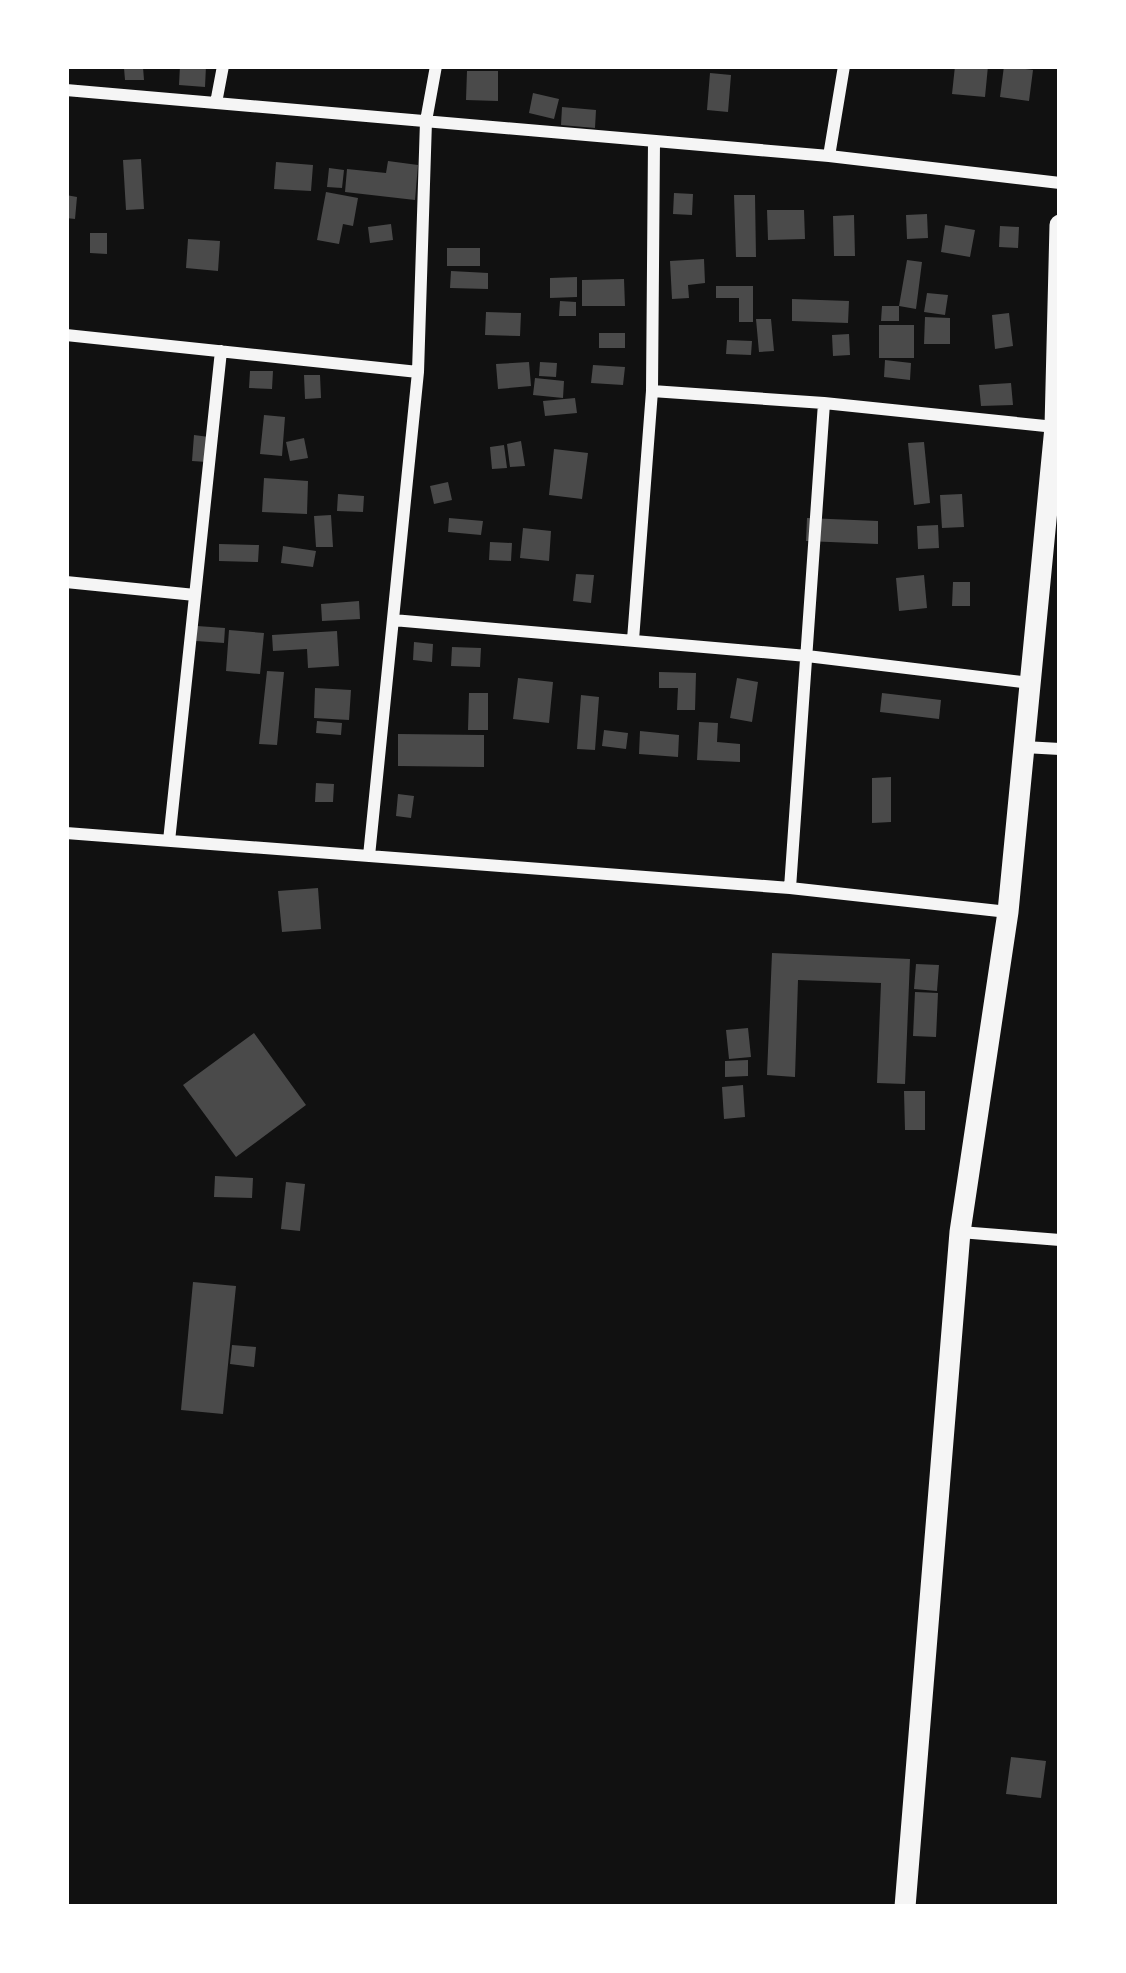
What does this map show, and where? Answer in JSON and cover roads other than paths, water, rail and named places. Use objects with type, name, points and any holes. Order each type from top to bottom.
[{"type":"street","points":[[216,104],[223,66]]},
{"type":"street","points":[[369,856],[418,372],[426,122],[436,66]]},
{"type":"street","points":[[829,156],[844,66]]},
{"type":"street","points":[[66,90],[829,156],[1060,183]]},
{"type":"street","points":[[633,640],[652,391],[654,141]]},
{"type":"street","points":[[905,1907],[960,1232],[1008,912],[1030,682],[1053,530],[1060,225]]},
{"type":"street","points":[[66,335],[418,372]]},
{"type":"street","points":[[169,841],[221,351]]},
{"type":"street","points":[[652,391],[1055,427]]},
{"type":"street","points":[[790,888],[824,403]]},
{"type":"street","points":[[66,582],[195,595]]},
{"type":"street","points":[[393,620],[806,656],[1030,682]]},
{"type":"street","points":[[1024,747],[1060,749]]},
{"type":"street","points":[[66,833],[790,888],[1008,912]]},
{"type":"street","points":[[960,1232],[1060,1240]]}]
